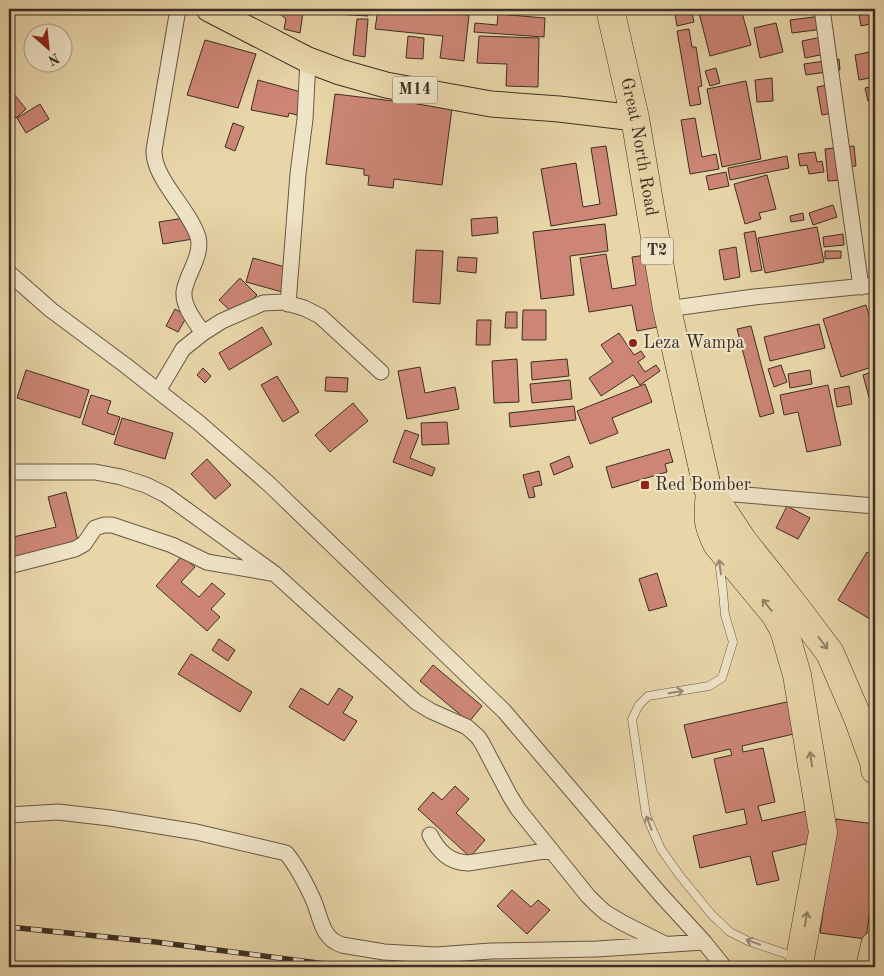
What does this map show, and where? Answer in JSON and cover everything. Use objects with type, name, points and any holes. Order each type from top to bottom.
[{"type":"highway","name":"Great North Road","points":[[610,9],[634,118],[667,308],[706,482],[710,492]]},
{"type":"highway","points":[[710,492],[708,518],[711,532],[717,544],[775,614],[784,630],[797,675],[823,832],[799,963]]},
{"type":"highway","points":[[710,492],[743,541],[830,653],[858,718],[874,762],[875,770]]},
{"type":"highway","points":[[870,967],[875,945]]},
{"type":"main road","name":"M14","points":[[210,9],[308,60],[340,72],[386,85],[491,104],[559,109],[634,118]]},
{"type":"street","points":[[178,9],[154,156],[157,169],[190,221],[198,239],[199,249],[184,290],[184,296],[189,312],[203,333]]},
{"type":"street","points":[[667,308],[754,296],[868,286],[822,9]]},
{"type":"street","points":[[288,304],[298,174],[305,119],[308,60]]},
{"type":"street","points":[[9,273],[51,310],[199,423],[269,484],[504,712],[724,967]]},
{"type":"street","points":[[158,391],[183,349],[222,321],[263,302],[283,302],[304,308],[320,316],[381,372]]},
{"type":"street","points":[[9,472],[94,472],[146,484],[174,500],[275,574],[416,702],[467,727],[473,732],[482,743],[510,796],[588,896],[606,913],[622,923],[665,944]]},
{"type":"street","points":[[710,492],[875,506]]},
{"type":"street","points":[[9,566],[75,549],[84,544],[95,528],[112,525],[172,545],[207,562],[275,574]]},
{"type":"street","points":[[9,815],[58,812],[110,818],[196,832],[286,853],[312,897],[324,932],[335,942],[342,945],[384,952],[436,955],[704,942]]},
{"type":"street","points":[[430,835],[447,857],[458,862],[468,863],[551,850]]},
{"type":"lane","points":[[717,544],[725,615],[733,642],[722,678],[709,686],[648,696],[639,705],[632,718],[646,815],[662,848],[680,876],[712,915],[730,932],[799,963]]},
{"type":"building","points":[[276,9],[368,9],[368,16],[303,12],[300,33],[284,29],[286,19]]},
{"type":"building","points":[[378,9],[410,9],[469,15],[464,61],[440,58],[443,36],[375,29]]},
{"type":"building","points":[[514,9],[537,9],[537,11],[514,12]]},
{"type":"building","points":[[674,9],[691,9],[694,22],[677,26]]},
{"type":"building","points":[[698,9],[741,9],[751,45],[710,56]]},
{"type":"building","points":[[858,9],[875,9],[875,23],[861,26]]},
{"type":"building","points":[[498,14],[545,18],[544,37],[474,32],[475,23],[497,25]]},
{"type":"building","points":[[829,15],[831,28],[792,33],[790,20]]},
{"type":"building","points":[[357,19],[368,19],[365,57],[353,55]]},
{"type":"building","points":[[776,23],[783,52],[760,58],[754,28]]},
{"type":"building","points":[[689,29],[692,47],[696,47],[702,86],[698,87],[701,104],[690,106],[677,31]]},
{"type":"building","points":[[408,36],[424,38],[423,59],[406,58]]},
{"type":"building","points":[[479,36],[539,38],[538,87],[506,86],[507,64],[477,63]]},
{"type":"building","points":[[827,36],[830,53],[805,58],[802,41]]},
{"type":"building","points":[[205,40],[256,54],[238,108],[187,95]]},
{"type":"building","points":[[875,51],[875,77],[859,80],[855,55]]},
{"type":"building","points":[[839,59],[840,70],[806,75],[804,64]]},
{"type":"building","points":[[716,68],[720,83],[710,86],[705,71]]},
{"type":"building","points":[[772,78],[773,101],[757,102],[755,80]]},
{"type":"building","points":[[258,80],[301,92],[297,115],[289,113],[288,117],[251,110]]},
{"type":"building","points":[[746,81],[761,159],[722,167],[707,89]]},
{"type":"building","points":[[838,83],[843,111],[822,115],[817,87]]},
{"type":"building","points":[[875,86],[875,99],[868,101],[865,88]]},
{"type":"building","points":[[9,88],[26,109],[16,118],[9,108]]},
{"type":"building","points":[[335,94],[452,108],[442,185],[394,179],[393,188],[368,185],[369,176],[364,175],[364,169],[326,164]]},
{"type":"building","points":[[40,104],[49,119],[26,133],[17,118]]},
{"type":"building","points":[[695,118],[702,157],[716,154],[719,169],[690,174],[681,120]]},
{"type":"building","points":[[233,123],[244,127],[235,151],[225,147]]},
{"type":"building","points":[[606,146],[617,215],[551,226],[541,169],[576,163],[583,207],[600,204],[591,148]]},
{"type":"building","points":[[854,146],[856,166],[842,167],[843,180],[828,181],[825,149]]},
{"type":"building","points":[[815,152],[817,162],[822,161],[824,172],[809,174],[807,165],[800,166],[798,154]]},
{"type":"building","points":[[787,156],[789,168],[730,180],[728,168]]},
{"type":"building","points":[[726,172],[729,186],[709,190],[706,176]]},
{"type":"building","points":[[767,175],[776,209],[759,213],[761,219],[745,224],[734,184]]},
{"type":"building","points":[[833,205],[837,217],[813,225],[809,213]]},
{"type":"building","points":[[803,213],[804,220],[791,222],[790,216]]},
{"type":"building","points":[[190,217],[193,239],[163,244],[159,222]]},
{"type":"building","points":[[497,217],[498,233],[472,236],[471,219]]},
{"type":"building","points":[[605,224],[608,251],[570,256],[574,295],[541,299],[533,232]]},
{"type":"building","points":[[817,227],[824,262],[765,273],[758,238]]},
{"type":"building","points":[[755,231],[762,270],[751,272],[744,233]]},
{"type":"building","points":[[843,234],[844,245],[824,247],[823,237]]},
{"type":"building","points":[[736,247],[740,277],[724,280],[719,250]]},
{"type":"building","points":[[416,250],[443,251],[440,304],[413,302]]},
{"type":"building","points":[[825,251],[841,251],[841,258],[825,259]]},
{"type":"building","points":[[606,254],[612,289],[636,285],[632,257],[646,255],[658,327],[637,331],[632,305],[589,312],[580,258]]},
{"type":"building","points":[[458,257],[477,258],[476,273],[457,271]]},
{"type":"building","points":[[253,258],[292,269],[286,293],[246,282]]},
{"type":"building","points":[[240,278],[257,295],[236,316],[219,300]]},
{"type":"building","points":[[866,305],[875,335],[875,366],[841,377],[823,319]]},
{"type":"building","points":[[175,309],[187,316],[178,332],[166,326]]},
{"type":"building","points":[[523,310],[546,310],[546,340],[522,340]]},
{"type":"building","points":[[506,312],[517,312],[517,328],[505,328]]},
{"type":"building","points":[[477,320],[491,320],[490,345],[476,345]]},
{"type":"building","points":[[819,324],[825,348],[770,361],[764,337]]},
{"type":"building","points":[[751,326],[774,413],[760,417],[737,329]]},
{"type":"building","points":[[262,327],[272,344],[229,370],[219,353]]},
{"type":"building","points":[[619,333],[634,355],[641,351],[645,357],[638,362],[645,372],[656,365],[660,371],[640,385],[633,375],[601,396],[589,378],[613,362],[601,345]]},
{"type":"building","points":[[517,359],[519,402],[494,403],[492,361]]},
{"type":"building","points":[[567,359],[569,376],[532,380],[531,362]]},
{"type":"building","points":[[781,365],[787,382],[774,387],[768,369]]},
{"type":"building","points":[[420,367],[425,393],[455,387],[459,409],[407,419],[398,371]]},
{"type":"building","points":[[203,368],[211,376],[205,383],[197,375]]},
{"type":"building","points":[[26,370],[89,390],[80,418],[17,398]]},
{"type":"building","points":[[810,370],[812,384],[790,388],[788,374]]},
{"type":"building","points":[[875,371],[875,399],[870,401],[863,375]]},
{"type":"building","points":[[277,376],[299,412],[283,422],[261,385]]},
{"type":"building","points":[[326,377],[348,378],[347,392],[325,391]]},
{"type":"building","points":[[570,380],[572,399],[532,403],[530,384]]},
{"type":"building","points":[[645,384],[652,402],[612,418],[618,433],[590,444],[577,411]]},
{"type":"building","points":[[828,385],[841,445],[807,452],[798,412],[784,415],[780,395]]},
{"type":"building","points":[[849,386],[852,404],[837,407],[834,389]]},
{"type":"building","points":[[91,395],[111,401],[107,413],[120,417],[114,435],[82,424]]},
{"type":"building","points":[[353,403],[368,421],[330,452],[315,435]]},
{"type":"building","points":[[574,406],[576,420],[510,427],[509,413]]},
{"type":"building","points":[[122,418],[173,433],[165,459],[114,444]]},
{"type":"building","points":[[447,422],[449,444],[422,445],[421,423]]},
{"type":"building","points":[[405,430],[419,435],[410,458],[435,468],[432,476],[393,462]]},
{"type":"building","points":[[669,449],[673,462],[665,464],[667,472],[612,488],[606,467]]},
{"type":"building","points":[[569,456],[573,467],[554,475],[550,464]]},
{"type":"building","points":[[207,459],[231,485],[215,499],[191,474]]},
{"type":"building","points":[[539,471],[542,485],[533,487],[535,497],[529,498],[523,475]]},
{"type":"building","points":[[66,492],[78,541],[9,558],[9,538],[56,527],[48,497]]},
{"type":"building","points":[[787,506],[810,518],[798,539],[776,528]]},
{"type":"building","points":[[867,552],[875,557],[875,622],[838,600]]},
{"type":"building","points":[[182,556],[195,567],[181,582],[199,597],[212,583],[225,594],[211,609],[220,617],[207,631],[156,586]]},
{"type":"building","points":[[657,573],[667,606],[649,611],[639,579]]},
{"type":"building","points":[[219,639],[235,650],[228,661],[212,650]]},
{"type":"building","points":[[191,654],[252,692],[240,712],[178,674]]},
{"type":"building","points":[[433,665],[482,706],[469,722],[420,681]]},
{"type":"building","points":[[301,688],[328,705],[339,688],[353,697],[343,713],[357,721],[344,741],[289,707]]},
{"type":"building","points":[[791,701],[798,733],[742,746],[743,752],[763,748],[775,802],[758,806],[762,821],[807,811],[814,842],[772,852],[779,880],[757,885],[750,856],[700,868],[693,836],[747,824],[744,809],[726,813],[714,759],[732,755],[730,749],[692,758],[684,725]]},
{"type":"building","points":[[455,786],[469,799],[456,813],[485,840],[470,857],[418,809],[433,792],[442,800]]},
{"type":"building","points":[[836,819],[875,824],[875,873],[866,939],[820,933]]},
{"type":"building","points":[[512,890],[531,907],[538,900],[550,910],[527,934],[497,906]]},
{"type":"railway","points":[[9,927],[156,942],[349,967]]},
{"type":"place","name":"Leza Wampa","points":[[633,343]]},
{"type":"place","name":"Red Bomber","points":[[645,485]]}]
